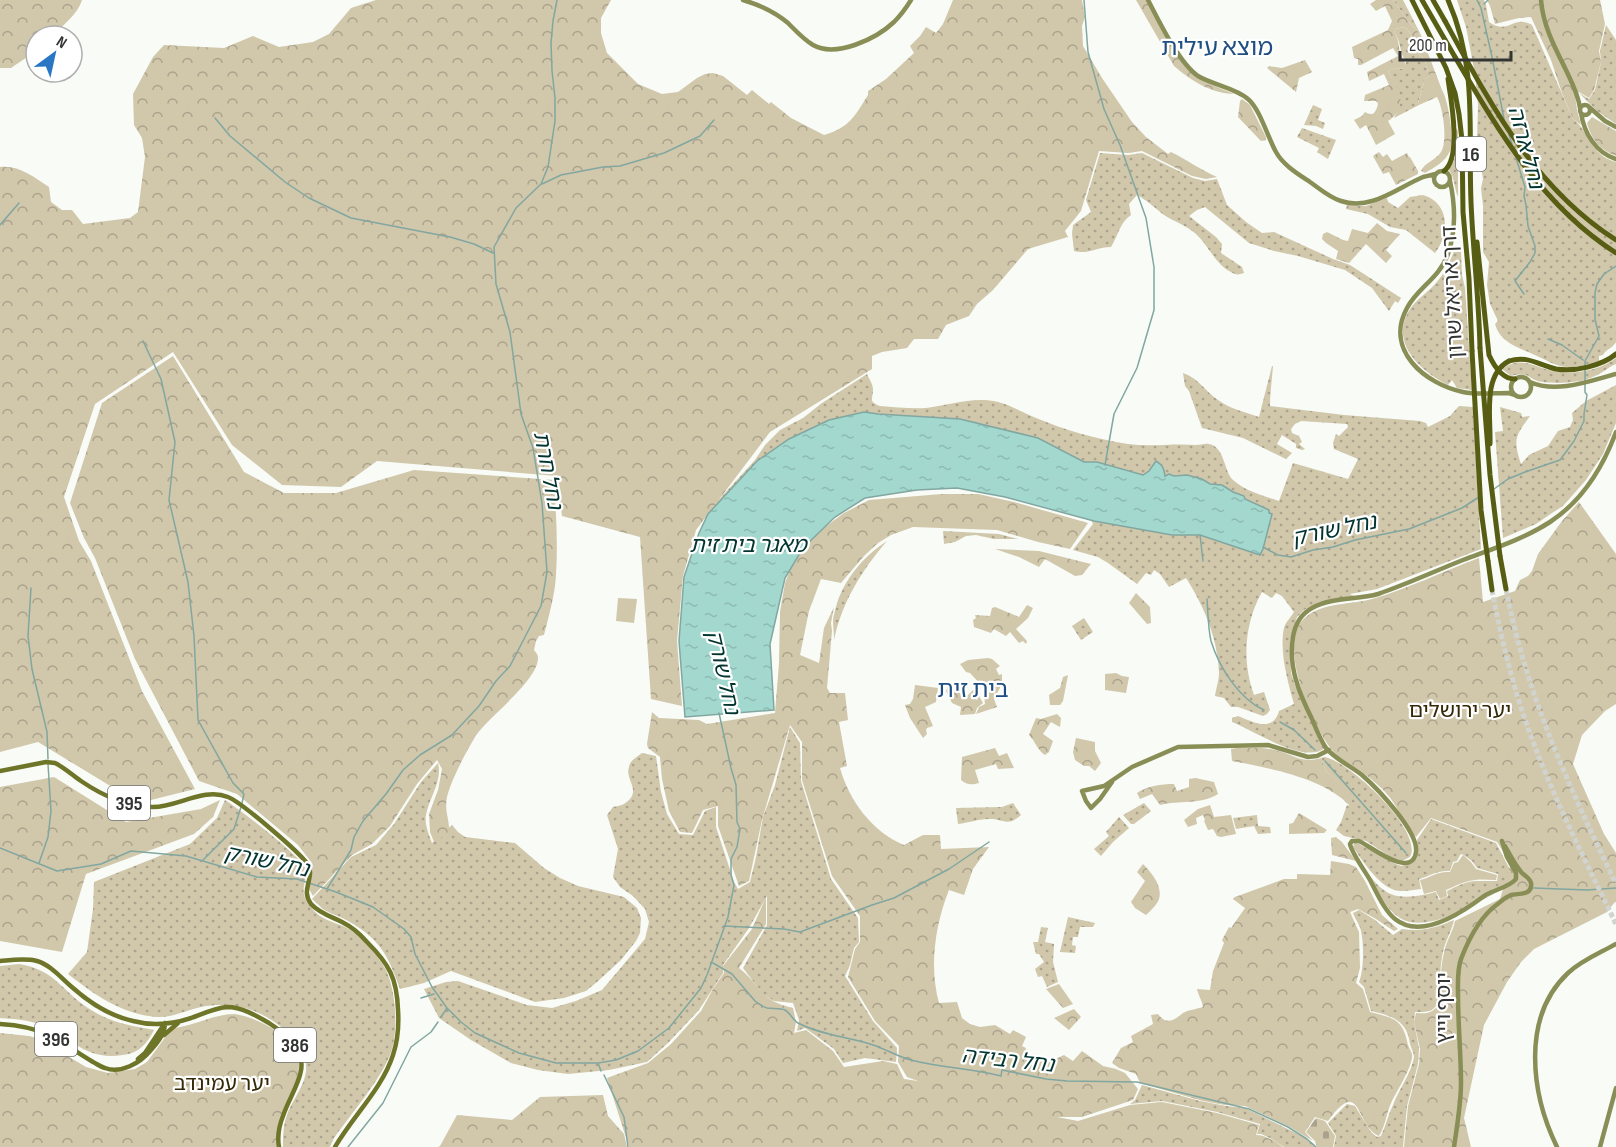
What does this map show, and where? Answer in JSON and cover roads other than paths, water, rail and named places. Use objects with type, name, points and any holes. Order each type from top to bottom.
[{"type":"highway","name":"דרך אריאל שרון","points":[[1412,0],[1446,68],[1455,93],[1461,128],[1463,212],[1482,510],[1492,590]]},
{"type":"highway","points":[[1422,0],[1499,130],[1538,183],[1582,227],[1616,253]]},
{"type":"highway","points":[[1433,0],[1493,108],[1529,160],[1586,219],[1616,240]]},
{"type":"highway","name":"דרך אריאל שרון","points":[[1448,0],[1462,37],[1469,79],[1471,201],[1480,311],[1480,348],[1490,475],[1506,589]]},
{"type":"highway","points":[[1444,171],[1452,161],[1454,123],[1446,68]]},
{"type":"highway","points":[[1471,201],[1480,263],[1488,353],[1492,363],[1500,372],[1507,378],[1515,379]]},
{"type":"highway","points":[[1490,475],[1492,383],[1499,368],[1509,361],[1523,359],[1559,369],[1580,368],[1607,361],[1616,354]]},
{"type":"main road","points":[[743,0],[772,12],[806,40],[827,49],[848,46],[874,36],[894,21],[911,0]]},
{"type":"main road","points":[[1148,0],[1189,68],[1202,78],[1249,100],[1255,107],[1280,159],[1322,191],[1343,202],[1360,204],[1379,199],[1440,171],[1450,174],[1453,194],[1453,229],[1449,252],[1441,268],[1406,310],[1401,332],[1408,359],[1416,368],[1439,383],[1463,392],[1509,393],[1524,397],[1530,392],[1547,386]]},
{"type":"main road","points":[[1541,0],[1550,38],[1578,97],[1585,128],[1600,151],[1616,159]]},
{"type":"main road","points":[[1580,111],[1584,105],[1588,112],[1616,127]]},
{"type":"main road","points":[[1580,111],[1583,115],[1588,112]]},
{"type":"main road","points":[[1585,128],[1588,112]]},
{"type":"main road","points":[[1435,183],[1436,174]]},
{"type":"main road","points":[[1415,181],[1431,180],[1449,192],[1453,204]]},
{"type":"main road","points":[[1441,187],[1446,186],[1450,181]]},
{"type":"main road","points":[[1488,393],[1503,389],[1515,379],[1524,377],[1537,385],[1559,386],[1578,384],[1616,372]]},
{"type":"main road","points":[[1530,382],[1530,392]]},
{"type":"main road","points":[[1511,384],[1515,395]]},
{"type":"main road","points":[[1112,782],[1091,808],[1086,803],[1082,791],[1099,788],[1112,782],[1131,768],[1176,747],[1266,745],[1308,757],[1317,756],[1329,750],[1309,715],[1293,671],[1292,638],[1296,625],[1307,610],[1319,604],[1378,594],[1518,538],[1548,523],[1572,504],[1586,488],[1605,460],[1616,432]]},
{"type":"main road","name":"יוסף וייץ","points":[[1329,750],[1361,774],[1380,792],[1401,818],[1415,843],[1414,857],[1404,863],[1395,862],[1359,841],[1352,841],[1350,844],[1350,848],[1384,905],[1398,921],[1413,926],[1435,923],[1460,913],[1492,892],[1513,883],[1516,875],[1507,857],[1503,840],[1513,860],[1532,884],[1526,893],[1511,895],[1486,914],[1471,935],[1460,962],[1458,1025],[1461,1085],[1454,1147]]},
{"type":"main road","name":"395","points":[[0,771],[46,762],[55,763],[110,798],[144,806],[170,805],[206,794],[228,797],[239,803],[298,853],[308,865],[310,879],[306,889],[307,896],[315,908],[356,931],[385,960],[390,969],[397,995],[399,1031],[393,1056],[380,1082],[335,1147]]},
{"type":"main road","points":[[1557,1147],[1544,1118],[1536,1084],[1535,1050],[1542,1015],[1549,997],[1567,973],[1588,958],[1616,944]]},
{"type":"main road","name":"386","points":[[0,961],[24,959],[47,966],[90,1002],[111,1014],[132,1021],[165,1023],[225,1007],[235,1008],[263,1019],[293,1043],[303,1067],[279,1125],[279,1147]]},
{"type":"main road","points":[[106,1069],[119,1069],[134,1065],[144,1058],[175,1024],[182,1020]]},
{"type":"main road","points":[[160,1039],[165,1023]]},
{"type":"main road","points":[[106,1069],[139,1058],[145,1053],[165,1023]]},
{"type":"main road","name":"396","points":[[0,1024],[12,1024],[50,1036],[106,1069]]},
{"type":"main road","points":[[1600,1147],[1616,1088]]},
{"type":"water","name":"מאגר בית זית","points":[[864,412],[960,419],[1038,438],[1084,462],[1097,462],[1143,475],[1156,461],[1163,467],[1165,476],[1169,474],[1187,475],[1210,484],[1222,485],[1269,510],[1272,514],[1263,549],[1260,555],[1200,535],[1172,535],[1094,521],[1005,497],[957,488],[917,490],[865,498],[835,517],[803,548],[785,578],[770,644],[774,710],[685,717],[679,641],[684,577],[708,514],[757,461],[789,439],[829,420]]},
{"type":"waterway","name":"נחל חרת","points":[[327,889],[351,850],[354,837],[363,821],[403,770],[420,755],[452,735],[479,706],[496,681],[510,666],[541,606],[547,572],[542,503],[533,448],[521,414],[510,332],[496,284],[494,247],[516,208],[541,184],[548,167],[555,121],[551,43],[557,0]]},
{"type":"waterway","points":[[1084,0],[1088,52],[1104,109],[1120,145],[1146,218],[1154,267],[1154,310],[1137,368],[1114,414],[1105,465]]},
{"type":"waterway","name":"נחל ארזה","points":[[1477,0],[1481,8],[1504,119]]},
{"type":"waterway","points":[[1484,4],[1488,0]]},
{"type":"waterway","points":[[215,118],[230,136],[285,182],[309,198],[351,218],[450,237],[474,244],[493,253]]},
{"type":"waterway","points":[[542,184],[561,175],[620,166],[664,153],[700,136],[714,120]]},
{"type":"waterway","name":"נחל ארזה","points":[[1509,135],[1512,144]]},
{"type":"waterway","name":"נחל ארזה","points":[[1516,158],[1525,187],[1528,226],[1535,246],[1535,253],[1530,262],[1515,281],[1524,294]]},
{"type":"waterway","points":[[0,225],[19,203]]},
{"type":"waterway","name":"נחל שורק","points":[[1494,489],[1508,479],[1560,460],[1574,441],[1584,421],[1587,395],[1585,392],[1585,361],[1599,336],[1595,319],[1597,284],[1604,274],[1616,266]]},
{"type":"waterway","points":[[1548,339],[1562,345],[1583,360]]},
{"type":"waterway","points":[[143,341],[161,379],[175,442],[169,500],[188,582],[194,636],[198,720],[233,783],[244,794],[242,803]]},
{"type":"waterway","name":"נחל שורק","points":[[1263,547],[1278,555],[1291,557],[1409,529],[1462,508],[1479,497]]},
{"type":"waterway","points":[[1200,535],[1203,561]]},
{"type":"waterway","points":[[31,588],[28,636],[32,669],[47,732],[48,759]]},
{"type":"waterway","points":[[1207,599],[1210,636],[1219,661],[1238,690],[1264,710]]},
{"type":"waterway","name":"נחל שורק","points":[[0,848],[57,871],[101,864],[131,851],[186,856],[257,877],[297,879],[336,892],[373,907],[404,929],[411,937],[415,954],[432,987],[447,1008],[475,1033],[519,1053],[556,1063],[598,1063],[616,1060],[638,1051],[669,1028],[701,988],[728,917],[734,885],[731,875],[731,859],[737,847],[740,829],[737,822],[736,785],[719,713]]},
{"type":"waterway","points":[[1280,722],[1294,730],[1315,750]]},
{"type":"waterway","points":[[1325,761],[1406,853]]},
{"type":"waterway","points":[[39,863],[48,837],[51,811],[48,764]]},
{"type":"waterway","points":[[203,860],[234,829],[241,807]]},
{"type":"waterway","points":[[724,926],[800,932],[894,898],[949,869],[989,842]]},
{"type":"waterway","points":[[1534,888],[1587,890],[1616,888]]},
{"type":"waterway","name":"נחל רבידה","points":[[713,963],[732,974],[755,1001],[764,1007],[785,1010],[796,1022],[807,1027],[873,1045],[906,1059],[1001,1076],[1002,1070],[1067,1081],[1137,1082],[1249,1109],[1288,1127],[1316,1147]]},
{"type":"waterway","points":[[421,998],[434,994]]},
{"type":"waterway","points":[[441,1017],[447,1008]]},
{"type":"waterway","points":[[348,1147],[383,1103],[411,1047],[431,1032],[438,1022]]},
{"type":"waterway","points":[[598,1063],[601,1071]]},
{"type":"waterway","points":[[604,1075],[624,1117],[628,1147]]},
{"type":"tunnel","points":[[1506,589],[1525,667],[1551,740],[1616,884]]},
{"type":"tunnel","points":[[1492,590],[1507,660],[1537,753],[1558,803],[1616,924]]},
{"type":"district","name":"מוצא עילית","points":[[1217,47]]},
{"type":"district","name":"בית זית","points":[[973,689]]},
{"type":"park label","name":"יער ירושלים","points":[[1460,710]]},
{"type":"park label","name":"יער עמינדב","points":[[222,1083]]}]
